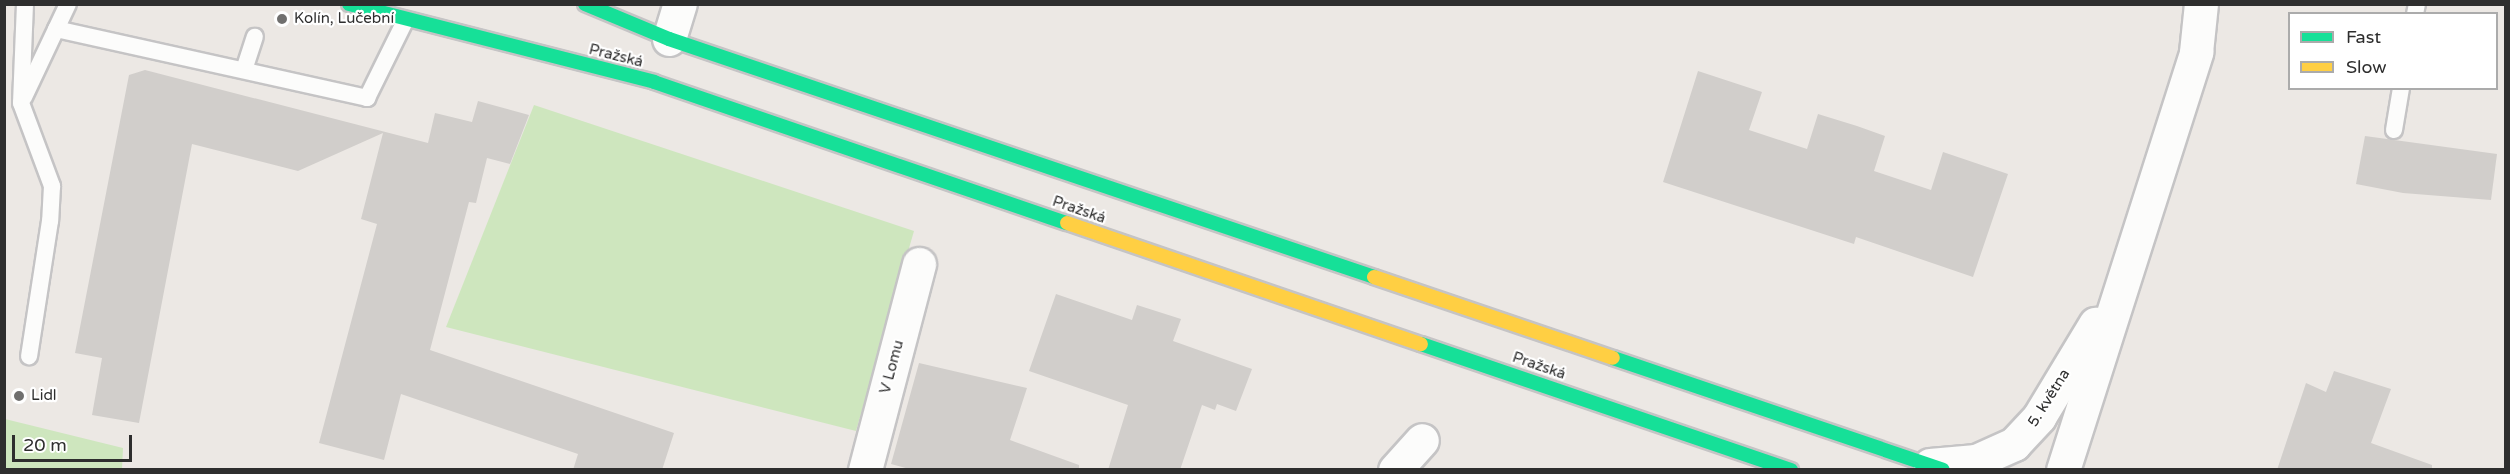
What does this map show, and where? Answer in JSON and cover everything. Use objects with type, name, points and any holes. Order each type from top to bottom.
[{"type":"street","name":"Pražská","points":[[349,4],[405,21],[654,82],[1791,470]]},
{"type":"street","name":"Pražská","points":[[585,4],[669,39],[1937,467]]},
{"type":"street","points":[[669,39],[680,4]]},
{"type":"street","name":"5. května","points":[[2063,470],[2196,52],[2201,4]]},
{"type":"street","name":"V Lomu","points":[[865,470],[919,264]]},
{"type":"street","name":"5. května","points":[[1937,467],[1989,457],[2028,432],[2125,273]]},
{"type":"street","points":[[1395,470],[1422,440]]},
{"type":"lane","points":[[25,4],[21,103],[52,186],[51,221],[28,356]]},
{"type":"lane","points":[[21,103],[68,4]]},
{"type":"lane","points":[[56,29],[367,98],[405,21]]},
{"type":"lane","points":[[244,70],[255,38]]},
{"type":"lane","points":[[2394,130],[2401,90]]},
{"type":"green space","points":[[534,105],[914,231],[856,431],[446,327]]},
{"type":"green space","points":[[5,419],[123,448],[122,469],[5,469]]},
{"type":"building","points":[[145,70],[428,143],[435,113],[472,122],[478,101],[529,115],[510,164],[487,158],[476,203],[469,202],[430,350],[674,433],[662,470],[573,470],[578,454],[401,394],[384,460],[319,443],[377,224],[361,219],[383,133],[298,171],[192,144],[139,423],[92,415],[102,358],[75,353],[129,75]]},
{"type":"building","points":[[1698,71],[1762,92],[1749,130],[1807,149],[1818,114],[1857,126],[1885,136],[1874,171],[1931,190],[1943,152],[2008,174],[1973,277],[1856,237],[1854,244],[1663,182]]},
{"type":"building","points":[[2365,136],[2497,154],[2491,200],[2403,193],[2356,184]]},
{"type":"building","points":[[1056,294],[1132,320],[1137,305],[1181,319],[1173,341],[1252,369],[1236,411],[1217,404],[1215,410],[1202,405],[1180,470],[1108,470],[1128,405],[1029,371]]},
{"type":"building","points":[[919,363],[1027,388],[1010,440],[1079,465],[1079,470],[913,470],[891,464]]},
{"type":"building","points":[[2334,371],[2391,389],[2371,443],[2432,465],[2432,470],[2277,470],[2306,383],[2326,392]]},
{"type":"traffic: fast","points":[[349,4],[654,82],[1067,223]]},
{"type":"traffic: fast","points":[[585,4],[669,39],[1374,277]]},
{"type":"traffic: fast","points":[[1421,344],[1791,470]]},
{"type":"traffic: fast","points":[[1613,358],[1943,470]]},
{"type":"traffic: slow","points":[[1067,223],[1421,344]]},
{"type":"traffic: slow","points":[[1374,277],[1613,358]]},
{"type":"place","name":"Kolín, Lučební","points":[[282,19]]},
{"type":"place","name":"Lidl","points":[[19,396]]}]
